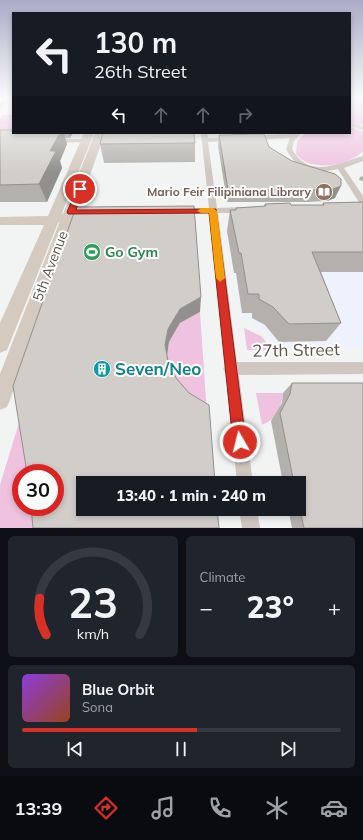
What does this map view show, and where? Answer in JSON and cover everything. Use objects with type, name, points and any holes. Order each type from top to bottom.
[{"type":"main road","name":"5th Avenue","points":[[0,400],[74,213],[100,134]]},
{"type":"main road","name":"5th Avenue","points":[[0,344],[88,137]]},
{"type":"main road","points":[[0,211],[54,215]]},
{"type":"main road","points":[[0,221],[74,213]]},
{"type":"street","points":[[351,124],[363,128]]},
{"type":"street","points":[[244,476],[230,369],[204,136],[241,138],[296,135]]},
{"type":"street","points":[[296,135],[291,141],[289,149],[290,154],[299,164],[314,168],[340,167],[363,158]]},
{"type":"street","points":[[47,141],[88,137]]},
{"type":"street","points":[[340,167],[361,206]]},
{"type":"street","points":[[170,211],[252,210]]},
{"type":"street","name":"27th Street","points":[[230,369],[363,368]]},
{"type":"street","points":[[249,516],[251,528]]},
{"type":"shaded area","points":[[0,123],[12,123],[12,133],[0,135]]},
{"type":"shaded area","points":[[353,123],[363,123],[363,125]]},
{"type":"shaded area","points":[[351,126],[363,132],[363,151],[357,156],[339,164],[310,164],[302,160],[296,154],[297,142],[304,134],[351,134]]},
{"type":"shaded area","points":[[356,223],[363,234],[363,348],[280,350],[265,333],[253,325],[253,320],[242,320],[226,225]]},
{"type":"shaded area","points":[[200,312],[207,414],[181,396],[167,357],[169,342],[180,323]]},
{"type":"shaded area","points":[[244,328],[261,336],[273,350],[247,350]]},
{"type":"shaded area","points":[[256,393],[283,393],[281,404],[277,413],[271,420],[262,425]]},
{"type":"shaded area","points":[[27,396],[40,464],[12,464],[12,516],[47,516],[49,528],[0,528],[0,485]]},
{"type":"building","points":[[0,130],[12,130],[12,134],[59,134],[50,151],[56,151],[39,184],[0,185]]},
{"type":"building","points":[[103,134],[194,134],[195,143],[100,144]]},
{"type":"building","points":[[264,134],[269,147],[292,161],[335,174],[341,179],[341,186],[333,189],[312,190],[228,190],[219,135]]},
{"type":"building","points":[[363,202],[363,252],[312,252],[341,323],[289,324],[273,307],[259,299],[259,294],[248,294],[241,253],[239,253],[230,210],[236,210],[236,208],[266,206],[265,204],[290,203],[291,205],[324,205],[323,203]]},
{"type":"building","name":"Seven/Neo","points":[[194,206],[201,297],[180,309],[168,329],[165,345],[168,361],[176,378],[189,393],[209,405],[214,476],[76,476],[76,516],[218,516],[219,528],[33,528],[32,516],[64,516],[64,464],[26,464],[13,386],[76,207]]},
{"type":"building","points":[[292,383],[363,383],[363,528],[304,528],[301,516],[306,516],[306,476],[293,476],[280,413],[290,394]]},
{"type":"slow traffic","points":[[201,211],[213,211],[220,278]]},
{"type":"place","name":"Mario Feir Filipiniana Library","points":[[324,192]]},
{"type":"place","name":"Go Gym","points":[[92,252]]},
{"type":"place","name":"Seven/Neo","points":[[102,369]]},
{"type":"route","points":[[80,189],[71,212],[213,211],[230,369],[240,442]]}]
